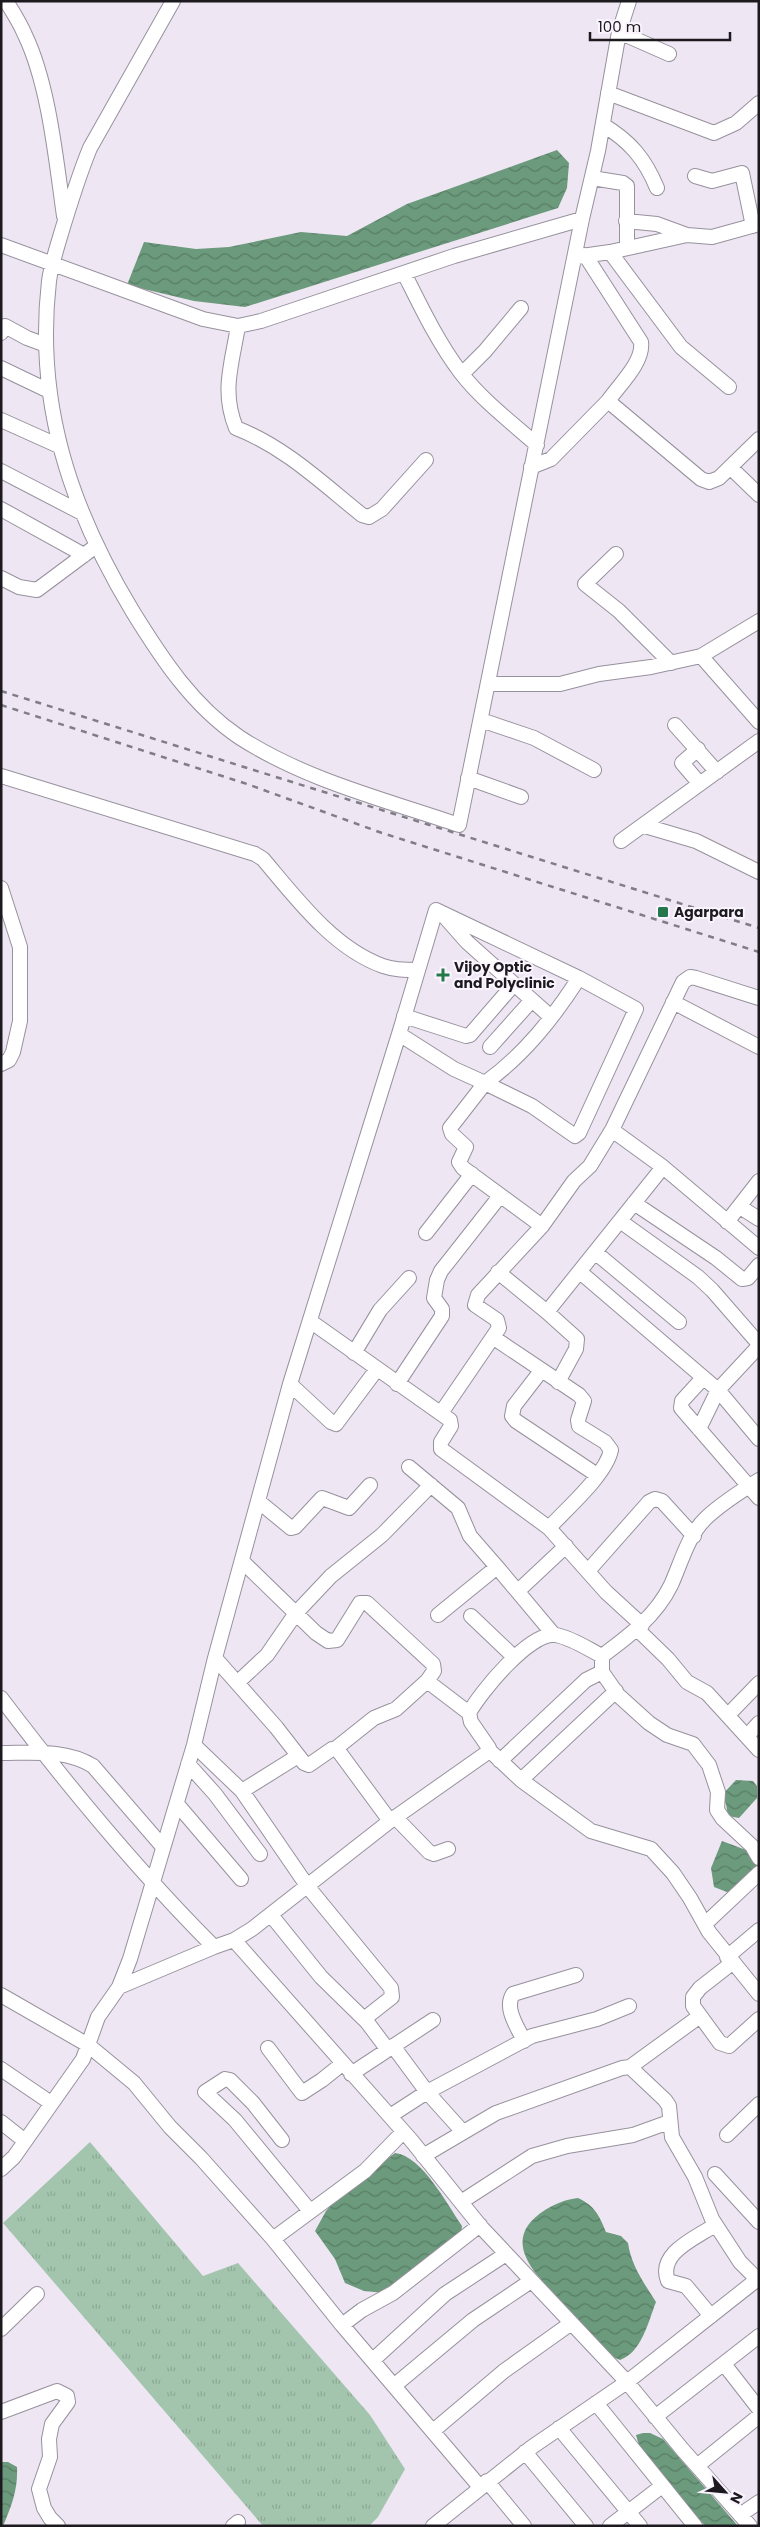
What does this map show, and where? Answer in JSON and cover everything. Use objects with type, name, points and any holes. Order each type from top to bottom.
[{"type":"street","points":[[6,1],[25,35],[36,64],[53,138],[65,222]]},
{"type":"street","points":[[172,1],[90,148],[65,222],[49,280],[46,345],[49,391],[59,446],[82,513],[96,546],[168,669],[208,712],[238,737],[275,758],[311,773],[459,824],[531,467],[580,256],[582,219],[603,125],[619,32],[629,1]]},
{"type":"street","points":[[619,32],[669,54]]},
{"type":"street","points":[[608,93],[714,133],[736,123],[759,103]]},
{"type":"street","points":[[603,125],[618,134],[641,156],[657,188]]},
{"type":"street","points":[[626,221],[657,224],[687,234],[712,238],[756,225],[742,173],[712,181],[695,176]]},
{"type":"street","points":[[592,178],[625,184],[627,248]]},
{"type":"street","points":[[2,246],[203,319],[238,326],[261,321],[454,256],[582,219]]},
{"type":"street","points":[[580,256],[610,252],[687,234]]},
{"type":"street","points":[[610,252],[681,347],[729,387]]},
{"type":"street","points":[[531,467],[551,459],[608,401],[636,363],[640,354],[641,342],[580,256]]},
{"type":"street","points":[[407,279],[443,346],[462,374],[484,398],[537,445]]},
{"type":"street","points":[[462,374],[486,352],[521,308]]},
{"type":"street","points":[[238,326],[227,389],[229,410],[236,428],[256,435],[321,480],[362,515],[369,517],[382,509],[426,460]]},
{"type":"street","points":[[3,327],[46,345]]},
{"type":"street","points":[[1,368],[49,391]]},
{"type":"street","points":[[608,401],[705,481],[713,481],[759,439]]},
{"type":"street","points":[[1,420],[59,446]]},
{"type":"street","points":[[730,467],[759,495]]},
{"type":"street","points":[[1,471],[82,513]]},
{"type":"street","points":[[1,509],[84,555]]},
{"type":"street","points":[[1,578],[19,588],[37,590],[96,546]]},
{"type":"street","points":[[616,554],[585,584],[619,611],[671,663]]},
{"type":"street","points":[[488,684],[560,684],[599,674],[671,663],[702,656],[759,621]]},
{"type":"street","points":[[702,656],[759,722]]},
{"type":"street","points":[[481,720],[534,738],[594,770]]},
{"type":"street","points":[[675,725],[717,772]]},
{"type":"street","points":[[621,841],[645,826],[759,741]]},
{"type":"street","points":[[698,749],[682,764],[700,784]]},
{"type":"street","points":[[1,776],[255,854],[263,859],[318,920],[346,944],[382,966],[394,969],[418,970]]},
{"type":"street","points":[[468,778],[520,797]]},
{"type":"street","points":[[645,826],[696,841],[759,872]]},
{"type":"street","points":[[1,888],[20,947],[18,1036],[9,1060],[1,1064]]},
{"type":"street","points":[[1,2169],[14,2157],[83,2059],[98,2018],[119,1987],[144,1916],[152,1883],[194,1745],[290,1384],[400,1034],[418,970],[440,913]]},
{"type":"street","points":[[400,1034],[454,1069],[532,1106],[573,1135],[577,1135],[611,1067],[636,1009],[579,978],[478,929],[440,913]]},
{"type":"street","points":[[440,913],[467,942],[551,1017]]},
{"type":"street","points":[[441,1413],[494,1338],[500,1324],[478,1309],[475,1300],[498,1272],[542,1226],[574,1182],[590,1166],[612,1130],[683,982],[690,977],[759,998]]},
{"type":"street","points":[[542,1226],[500,1196],[459,1162],[466,1147],[452,1134],[450,1128],[485,1083],[516,1058],[551,1017],[579,978]]},
{"type":"street","points":[[404,1016],[466,1036],[470,1035],[514,984]]},
{"type":"street","points":[[490,1047],[532,1000]]},
{"type":"street","points":[[674,1002],[759,1047]]},
{"type":"street","points":[[612,1130],[662,1167],[759,1248]]},
{"type":"street","points":[[547,1312],[596,1253],[662,1167]]},
{"type":"street","points":[[426,1232],[472,1174]]},
{"type":"street","points":[[727,1222],[759,1181]]},
{"type":"street","points":[[397,1384],[442,1316],[442,1310],[434,1298],[438,1276],[500,1196]]},
{"type":"street","points":[[634,1203],[716,1258],[742,1279],[748,1278],[759,1265]]},
{"type":"street","points":[[740,1207],[759,1220],[745,1237]]},
{"type":"street","points":[[620,1221],[705,1283],[759,1345],[718,1390],[699,1429]]},
{"type":"street","points":[[596,1253],[678,1322]]},
{"type":"street","points":[[498,1272],[577,1339],[576,1349],[558,1382]]},
{"type":"street","points":[[580,1272],[718,1390],[759,1439]]},
{"type":"street","points":[[354,1353],[380,1310],[409,1278]]},
{"type":"street","points":[[310,1321],[397,1384],[441,1413],[451,1424],[450,1430],[440,1442],[441,1449],[548,1528],[687,1682],[707,1693],[759,1750]]},
{"type":"street","points":[[494,1338],[579,1395],[584,1401],[578,1420],[579,1426],[610,1445],[610,1455],[597,1475],[548,1528]]},
{"type":"street","points":[[290,1384],[336,1424],[377,1369]]},
{"type":"street","points":[[541,1371],[514,1406],[512,1416],[516,1421],[597,1475]]},
{"type":"street","points":[[703,1378],[680,1405],[699,1429],[753,1483],[759,1498]]},
{"type":"street","points":[[409,1467],[458,1508],[470,1536],[554,1635],[602,1656]]},
{"type":"street","points":[[602,1656],[639,1627],[670,1586],[683,1554],[705,1519],[753,1483]]},
{"type":"street","points":[[237,1682],[267,1656],[296,1613],[331,1576],[389,1529],[431,1485]]},
{"type":"street","points":[[258,1501],[291,1528],[322,1498],[349,1508],[370,1486]]},
{"type":"street","points":[[588,1571],[649,1502],[654,1499],[662,1501],[694,1536]]},
{"type":"street","points":[[518,1591],[566,1546]]},
{"type":"street","points":[[216,1658],[276,1727],[298,1756],[309,1766],[374,1718],[396,1709],[427,1681],[434,1671],[433,1664],[367,1603],[360,1603],[341,1636],[333,1642],[316,1633],[243,1562]]},
{"type":"street","points":[[438,1615],[497,1567]]},
{"type":"street","points":[[471,1616],[514,1657]]},
{"type":"street","points":[[468,1713],[478,1698],[514,1657],[544,1638],[554,1635]]},
{"type":"street","points":[[602,1656],[602,1672],[616,1691],[649,1723],[667,1735],[693,1744],[709,1765],[718,1792],[717,1810],[723,1820],[752,1846],[759,1858]]},
{"type":"street","points":[[500,1761],[586,1680],[602,1672]]},
{"type":"street","points":[[427,1681],[468,1713],[471,1722],[489,1750],[521,1780],[591,1831],[651,1849],[673,1873],[730,1960],[757,1990]]},
{"type":"street","points":[[728,1715],[759,1683]]},
{"type":"street","points":[[521,1780],[616,1691]]},
{"type":"street","points":[[1,1698],[41,1752],[152,1883],[214,1947]]},
{"type":"street","points":[[747,1736],[759,1723]]},
{"type":"street","points":[[194,1745],[242,1791],[308,1886],[391,1988],[392,1997],[364,2019]]},
{"type":"street","points":[[335,1748],[393,1819],[429,1852],[434,1854],[448,1848]]},
{"type":"street","points":[[119,1987],[234,1940],[271,1915],[393,1819],[489,1750]]},
{"type":"street","points":[[1,1753],[41,1752],[70,1756],[93,1766],[163,1848]]},
{"type":"street","points":[[242,1791],[298,1756]]},
{"type":"street","points":[[188,1764],[215,1794],[260,1854]]},
{"type":"street","points":[[177,1804],[241,1879]]},
{"type":"street","points":[[705,1924],[759,1873]]},
{"type":"street","points":[[271,1915],[321,1977],[364,2019],[463,2132]]},
{"type":"street","points":[[759,1930],[693,1996],[693,2006],[720,2043],[729,2046],[759,2019]]},
{"type":"street","points":[[234,1940],[346,2069],[390,2116],[480,2226],[570,2324],[627,2382],[696,2466],[750,2526]]},
{"type":"street","points":[[524,2041],[509,2007],[509,2000],[513,1994],[576,1975]]},
{"type":"street","points":[[1,1995],[88,2044],[134,2083],[170,2127],[201,2158],[273,2239],[342,2325],[395,2384],[433,2431],[524,2526]]},
{"type":"street","points":[[390,2116],[427,2092],[524,2041],[559,2028],[598,2020],[630,2006]]},
{"type":"street","points":[[423,2156],[496,2113],[622,2068],[630,2067],[700,2016]]},
{"type":"street","points":[[268,2048],[302,2093],[322,2080],[390,2048],[433,2020]]},
{"type":"street","points":[[433,2526],[525,2452],[627,2382],[758,2279],[740,2262],[715,2225],[695,2177],[672,2137],[669,2122],[669,2106],[666,2100],[630,2067]]},
{"type":"street","points":[[1,2069],[51,2103]]},
{"type":"street","points":[[282,2140],[253,2103],[228,2078],[205,2092],[251,2139],[310,2211]]},
{"type":"street","points":[[727,2135],[759,2104]]},
{"type":"street","points":[[1,2122],[24,2141]]},
{"type":"street","points":[[461,2202],[532,2156],[566,2146],[633,2135],[669,2122]]},
{"type":"street","points":[[251,2139],[269,2123]]},
{"type":"street","points":[[273,2239],[365,2171],[403,2132]]},
{"type":"street","points":[[715,2174],[759,2222]]},
{"type":"street","points":[[711,2316],[686,2286],[668,2281],[664,2273],[668,2260],[673,2253],[715,2225]]},
{"type":"street","points":[[342,2325],[362,2310],[393,2293],[480,2226]]},
{"type":"street","points":[[373,2360],[445,2294],[506,2254]]},
{"type":"street","points":[[395,2384],[473,2320],[531,2281]]},
{"type":"street","points":[[1,2329],[37,2294]]},
{"type":"street","points":[[433,2431],[504,2371],[570,2324]]},
{"type":"street","points":[[656,2417],[759,2336]]},
{"type":"street","points":[[724,2364],[759,2408]]},
{"type":"street","points":[[1,2412],[57,2392],[67,2396],[68,2402],[52,2424],[50,2432],[50,2457],[40,2482],[40,2495],[49,2523]]},
{"type":"street","points":[[596,2403],[695,2526]]},
{"type":"street","points":[[696,2466],[759,2416]]},
{"type":"street","points":[[560,2428],[640,2526]]},
{"type":"street","points":[[525,2452],[586,2526]]},
{"type":"street","points":[[610,2526],[662,2486]]},
{"type":"street","points":[[740,2515],[759,2502]]},
{"type":"green space","points":[[90,2142],[203,2276],[238,2263],[370,2415],[405,2469],[378,2517],[369,2526],[263,2526],[3,2223]]},
{"type":"water","points":[[557,150],[569,163],[567,188],[558,208],[245,307],[194,301],[127,285],[144,242],[196,249],[229,247],[301,232],[347,236],[407,204]]},
{"type":"water","points":[[736,1780],[753,1781],[757,1786],[757,1798],[739,1818],[728,1816],[726,1804],[720,1797]]},
{"type":"water","points":[[722,1841],[754,1853],[758,1870],[744,1884],[727,1892],[714,1887],[711,1868]]},
{"type":"water","points":[[395,2153],[405,2156],[415,2163],[433,2182],[462,2226],[461,2234],[385,2293],[364,2291],[345,2283],[335,2259],[315,2231],[326,2211],[338,2197]]},
{"type":"water","points":[[578,2198],[589,2204],[596,2212],[606,2232],[621,2236],[628,2243],[635,2266],[656,2302],[639,2343],[628,2356],[620,2360],[611,2356],[537,2275],[530,2266],[523,2248],[524,2232],[536,2217],[557,2204]]},
{"type":"water","points":[[650,2433],[663,2439],[738,2526],[705,2526],[640,2449],[636,2435]]},
{"type":"water","points":[[1,2462],[8,2462],[17,2467],[14,2497],[3,2526],[1,2526]]},
{"type":"railway","points":[[1,691],[759,928]]},
{"type":"railway","points":[[1,705],[247,784],[382,833],[759,952]]},
{"type":"place","name":"Agarpara","points":[[663,912]]},
{"type":"place","name":"Vijoy Optic and Polyclinic","points":[[443,975]]}]
